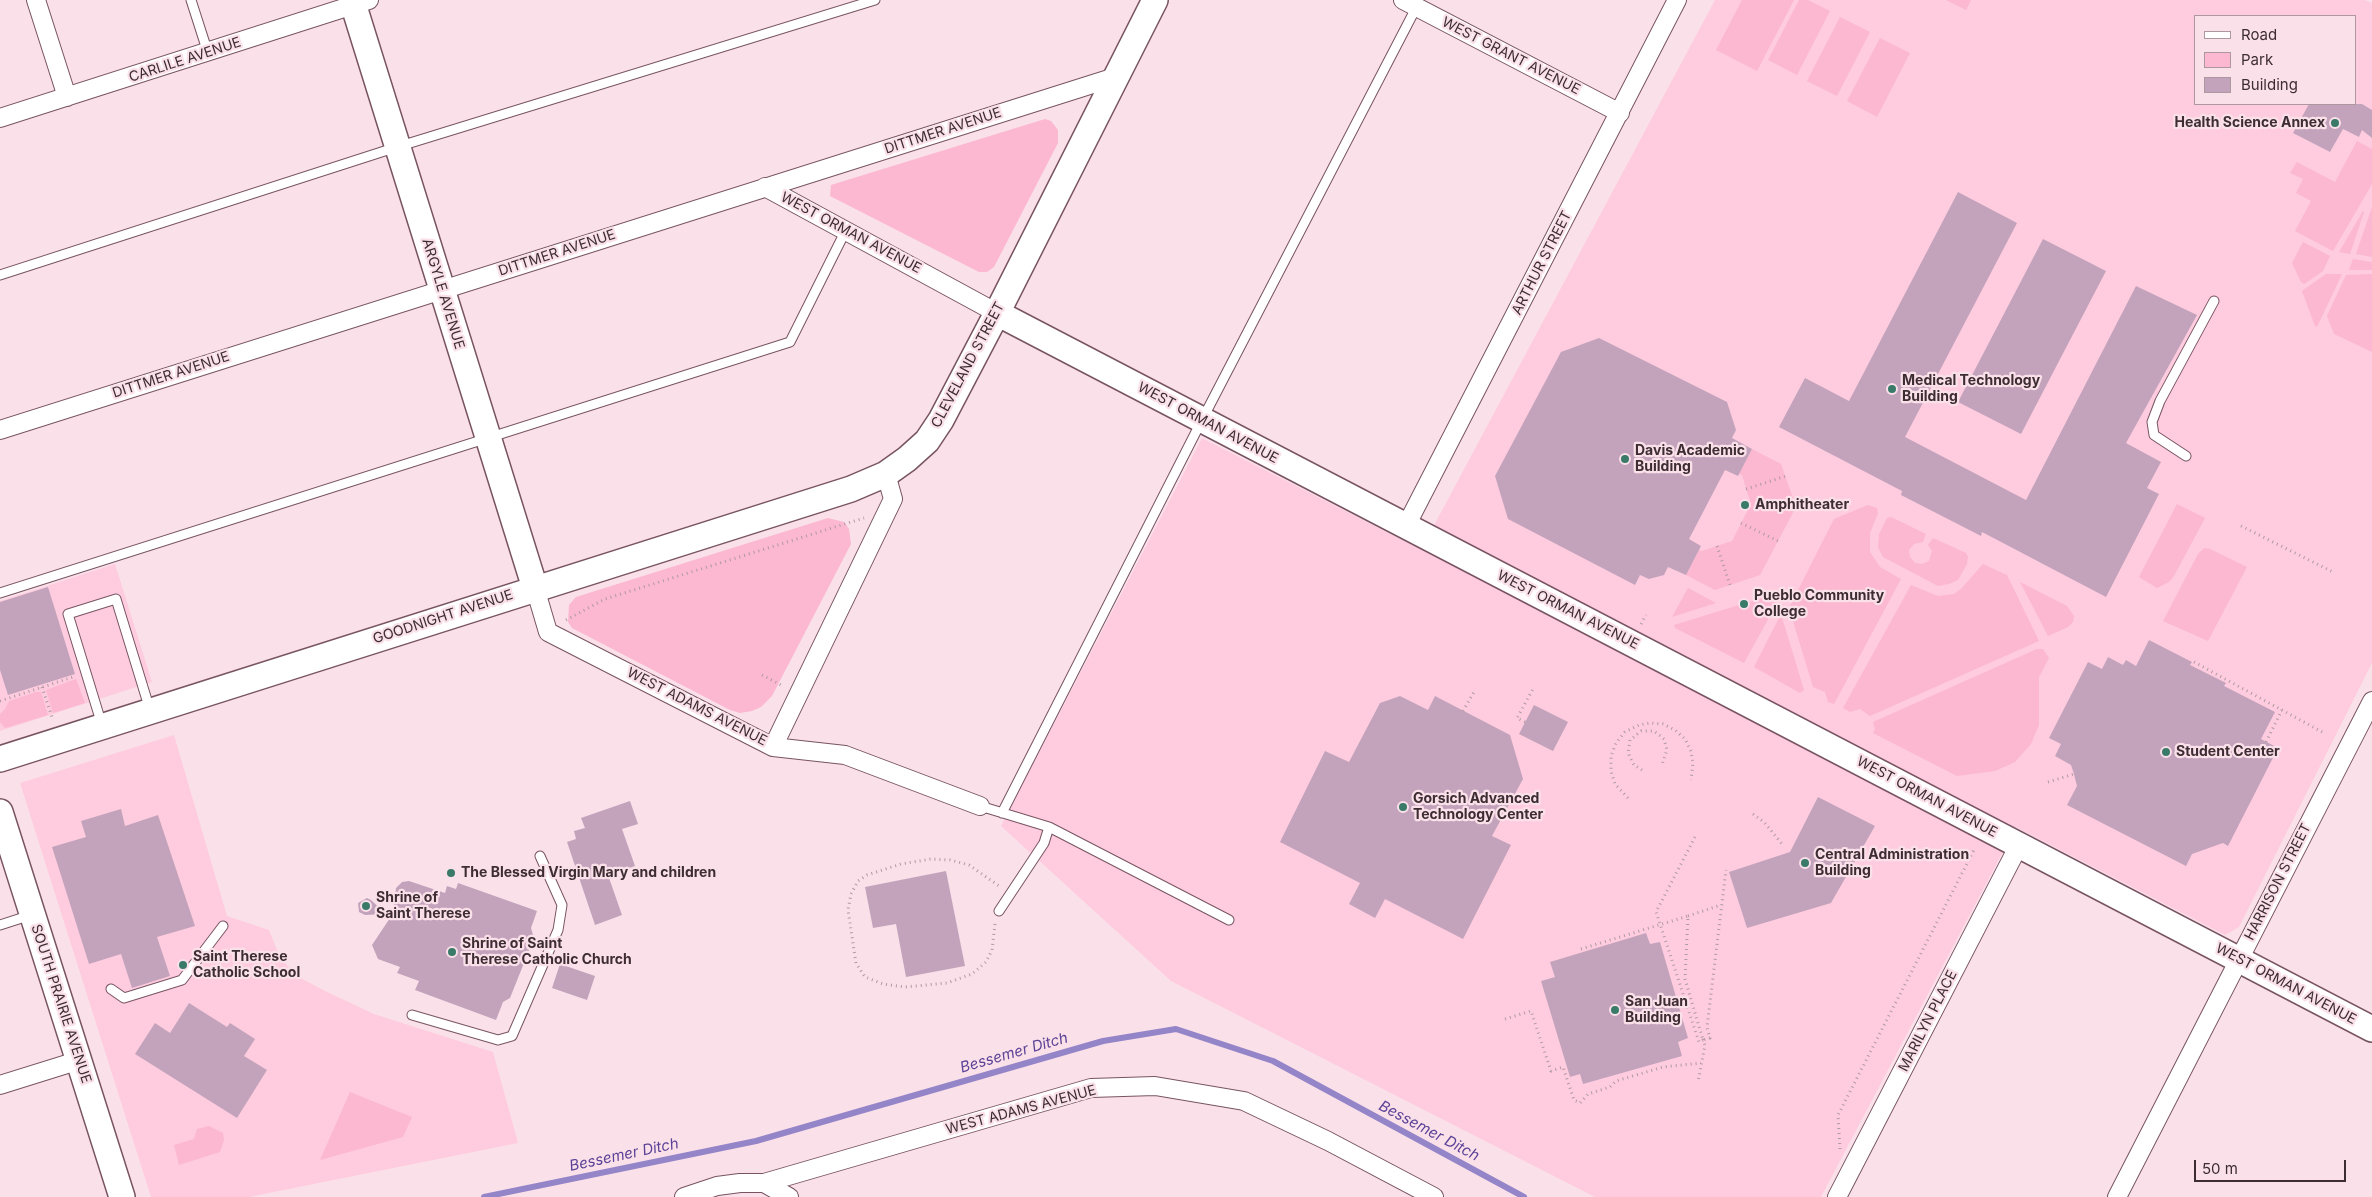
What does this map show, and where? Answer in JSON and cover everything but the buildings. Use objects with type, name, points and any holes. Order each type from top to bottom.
[{"type":"street","points":[[36,0],[67,97]]},
{"type":"street","name":"CLEVELAND STREET","points":[[886,474],[927,441],[941,420],[997,313],[1154,0]]},
{"type":"street","name":"ARTHUR STREET","points":[[1406,526],[1678,0]]},
{"type":"street","name":"CARLILE AVENUE","points":[[0,118],[208,53],[358,2]]},
{"type":"street","name":"ARGYLE AVENUE","points":[[358,2],[397,148],[535,588]]},
{"type":"street","name":"WEST GRANT AVENUE","points":[[1413,2],[1620,113]]},
{"type":"street","name":"DITTMER AVENUE","points":[[0,430],[1115,77]]},
{"type":"street","name":"WEST ORMAN AVENUE","points":[[765,187],[997,313],[2372,1029]]},
{"type":"street","points":[[773,747],[894,499],[886,474]]},
{"type":"street","name":"GOODNIGHT AVENUE","points":[[0,759],[851,489],[886,474]]},
{"type":"street","points":[[535,588],[548,632]]},
{"type":"street","name":"WEST ADAMS AVENUE","points":[[548,632],[773,747],[845,755],[980,806]]},
{"type":"street","name":"HARRISON STREET","points":[[2117,1197],[2372,700]]},
{"type":"street","name":"SOUTH PRAIRIE AVENUE","points":[[0,812],[122,1197]]},
{"type":"street","name":"MARILYN PLACE","points":[[1837,1197],[2019,845]]},
{"type":"street","points":[[0,1085],[80,1060]]},
{"type":"street","name":"WEST ADAMS AVENUE","points":[[684,1197],[717,1186],[740,1183],[766,1190],[1090,1088],[1155,1086],[1244,1101],[1328,1141],[1434,1197]]},
{"type":"street","points":[[766,1190],[790,1197]]},
{"type":"lane","points":[[191,0],[208,53]]},
{"type":"lane","points":[[0,275],[397,148],[875,0]]},
{"type":"lane","points":[[1002,813],[1413,2]]},
{"type":"lane","points":[[0,593],[790,342],[846,230]]},
{"type":"lane","points":[[2186,456],[2154,435],[2152,422],[2160,401],[2214,301]]},
{"type":"lane","points":[[102,726],[68,614],[116,599],[151,710]]},
{"type":"lane","points":[[980,806],[1049,827],[1229,920]]},
{"type":"lane","points":[[999,911],[1044,843],[1049,827]]},
{"type":"lane","points":[[412,1015],[498,1040],[512,1036],[558,930],[562,905],[540,856]]},
{"type":"lane","points":[[0,925],[32,914]]},
{"type":"lane","points":[[111,989],[124,998],[182,980],[223,926]]},
{"type":"path","points":[[1746,489],[1786,476]]},
{"type":"path","points":[[548,632],[589,606],[604,599],[888,510]]},
{"type":"path","points":[[1741,523],[1778,541]]},
{"type":"path","points":[[2241,526],[2332,572]]},
{"type":"path","points":[[1717,546],[1730,585]]},
{"type":"path","points":[[2194,662],[2324,733]]},
{"type":"path","points":[[0,701],[86,673]]},
{"type":"path","points":[[42,688],[52,717]]},
{"type":"path","points":[[1525,722],[1517,718],[1533,689]]},
{"type":"path","points":[[1463,711],[1475,690]]},
{"type":"path","points":[[2266,742],[2282,710]]},
{"type":"path","points":[[1628,798],[1615,784],[1611,771],[1611,756],[1616,743],[1625,732],[1639,725],[1650,723],[1664,724],[1675,730],[1685,739],[1691,750],[1693,763],[1691,780]]},
{"type":"path","points":[[1639,725],[1641,731]]},
{"type":"path","points":[[1642,770],[1634,765],[1628,753],[1630,740],[1641,731],[1654,731],[1664,739],[1667,750],[1662,765]]},
{"type":"path","points":[[2048,782],[2074,774]]},
{"type":"path","points":[[1753,814],[1764,822],[1782,844]]},
{"type":"path","points":[[1695,837],[1656,912],[1699,1042],[1710,1038],[1707,1027],[1726,870]]},
{"type":"path","points":[[1841,1154],[1838,1115],[1975,848]]},
{"type":"path","points":[[999,911],[993,930],[992,950],[986,962],[972,974],[947,984],[905,987],[883,984],[864,977],[856,963],[848,910],[851,894],[858,881],[867,876],[901,864],[931,859],[950,860],[969,865],[993,880],[1009,896]]},
{"type":"path","points":[[1581,949],[1721,905]]},
{"type":"path","points":[[1688,916],[1685,979],[1705,1045],[1698,1082]]},
{"type":"path","points":[[1505,1019],[1530,1011],[1550,1071],[1563,1067],[1574,1100],[1580,1104],[1588,1094],[1610,1087],[1616,1081],[1663,1067],[1701,1063]]},
{"type":"shaded area","name":"Pueblo Community College","points":[[1715,0],[2365,0],[2372,3],[2372,663],[2239,927],[2225,935],[2016,827],[1821,1197],[1595,1197],[1171,981],[1001,826],[1202,438],[1404,541],[1415,539],[1424,544]]},
{"type":"shaded area","points":[[115,564],[152,682],[0,731],[0,601]]},
{"type":"shaded area","name":"Saint Therese Catholic School","points":[[174,735],[227,916],[269,930],[279,955],[295,975],[325,991],[374,1014],[493,1052],[518,1143],[249,1197],[151,1197],[20,783]]},
{"type":"green space","points":[[1742,0],[1794,0],[1757,71],[1716,50]]},
{"type":"green space","points":[[1799,0],[1808,0],[1830,11],[1797,75],[1768,60]]},
{"type":"green space","points":[[1946,0],[1971,0],[1966,10]]},
{"type":"green space","points":[[1840,17],[1870,32],[1837,96],[1807,81]]},
{"type":"green space","points":[[1880,38],[1910,53],[1877,117],[1847,101]]},
{"type":"green space","points":[[1045,119],[1051,121],[1058,130],[1058,143],[994,267],[987,272],[979,272],[830,196],[831,185]]},
{"type":"green space","points":[[2357,141],[2372,149],[2372,184],[2333,251],[2295,231],[2311,201],[2296,193],[2303,179],[2290,173],[2297,162],[2335,182]]},
{"type":"green space","points":[[2372,207],[2372,257],[2356,254]]},
{"type":"green space","points":[[2363,211],[2350,254],[2339,252]]},
{"type":"green space","points":[[2303,242],[2330,256],[2323,271],[2304,284],[2301,282],[2292,263]]},
{"type":"green space","points":[[2353,259],[2372,262],[2372,270],[2349,270]]},
{"type":"green space","points":[[2326,274],[2342,274],[2317,327],[2302,291]]},
{"type":"green space","points":[[2372,274],[2372,352],[2334,334],[2327,316],[2346,275]]},
{"type":"green space","points":[[1752,449],[1781,464],[1796,507],[1760,575],[1715,590],[1686,575],[1699,550],[1702,551],[1732,541],[1751,504],[1742,475],[1739,474]]},
{"type":"green space","points":[[2177,504],[2205,518],[2174,576],[2169,582],[2157,588],[2139,577]]},
{"type":"green space","points":[[1868,505],[1877,508],[1878,513],[1870,533],[1870,552],[1880,567],[1901,579],[1834,704],[1828,702],[1825,692],[1813,687],[1789,608],[1834,519]]},
{"type":"green space","points":[[1891,517],[1926,534],[1923,542],[1914,544],[1909,550],[1910,557],[1915,563],[1922,564],[1929,561],[1932,551],[1928,545],[1933,538],[1966,553],[1968,557],[1967,564],[1958,580],[1938,586],[1883,557],[1878,547],[1879,534],[1887,518]]},
{"type":"green space","points":[[828,518],[844,522],[849,529],[851,544],[772,696],[761,707],[752,711],[740,713],[730,710],[572,628],[568,622],[569,605],[576,597]]},
{"type":"green space","points":[[2204,548],[2210,549],[2247,567],[2208,641],[2163,621],[2198,554]]},
{"type":"green space","points":[[1983,564],[2007,575],[2039,641],[1870,716],[1860,709],[1850,712],[1843,708],[1911,585],[1938,596],[1954,594],[1961,589]]},
{"type":"green space","points":[[2020,582],[2067,606],[2074,616],[2073,622],[2068,627],[2048,636]]},
{"type":"green space","points":[[1688,588],[1716,603],[1672,617]]},
{"type":"green space","points":[[1765,597],[1777,603],[1744,663],[1675,628],[1674,625]]},
{"type":"green space","points":[[1781,614],[1804,690],[1800,693],[1754,667]]},
{"type":"green space","points":[[2037,649],[2043,649],[2049,658],[2039,677],[2039,725],[2031,744],[2015,762],[1995,771],[1957,776],[1873,733],[1875,729],[1873,722]]},
{"type":"green space","points":[[76,679],[85,703],[53,713],[46,690]]},
{"type":"green space","points":[[41,692],[48,715],[5,728],[0,722],[0,714],[9,701]]},
{"type":"green space","points":[[350,1092],[412,1117],[403,1137],[320,1160]]},
{"type":"green space","points":[[209,1126],[223,1133],[224,1140],[220,1152],[179,1165],[174,1145],[194,1139],[197,1129]]},
{"type":"waterway","name":"Bessemer Ditch","points":[[484,1197],[756,1141],[1103,1041],[1176,1029],[1273,1061],[1524,1197]]},
{"type":"place","name":"Health Science Annex","points":[[2335,123]]},
{"type":"place","name":"Medical Technology Building","points":[[1892,389]]},
{"type":"place","name":"Davis Academic Building","points":[[1625,459]]},
{"type":"place","name":"Amphitheater","points":[[1745,505]]},
{"type":"place","name":"Pueblo Community College","points":[[1744,604]]},
{"type":"place","name":"Student Center","points":[[2166,752]]},
{"type":"place","name":"Gorsich Advanced Technology Center","points":[[1403,807]]},
{"type":"place","name":"Central Administration Building","points":[[1805,863]]},
{"type":"place","name":"The Blessed Virgin Mary and children","points":[[451,873]]},
{"type":"place","name":"Shrine of Saint Therese","points":[[366,906]]},
{"type":"place","name":"Shrine of Saint Therese Catholic Church","points":[[452,952]]},
{"type":"place","name":"Saint Therese Catholic School","points":[[183,965]]},
{"type":"place","name":"San Juan Building","points":[[1615,1010]]}]
